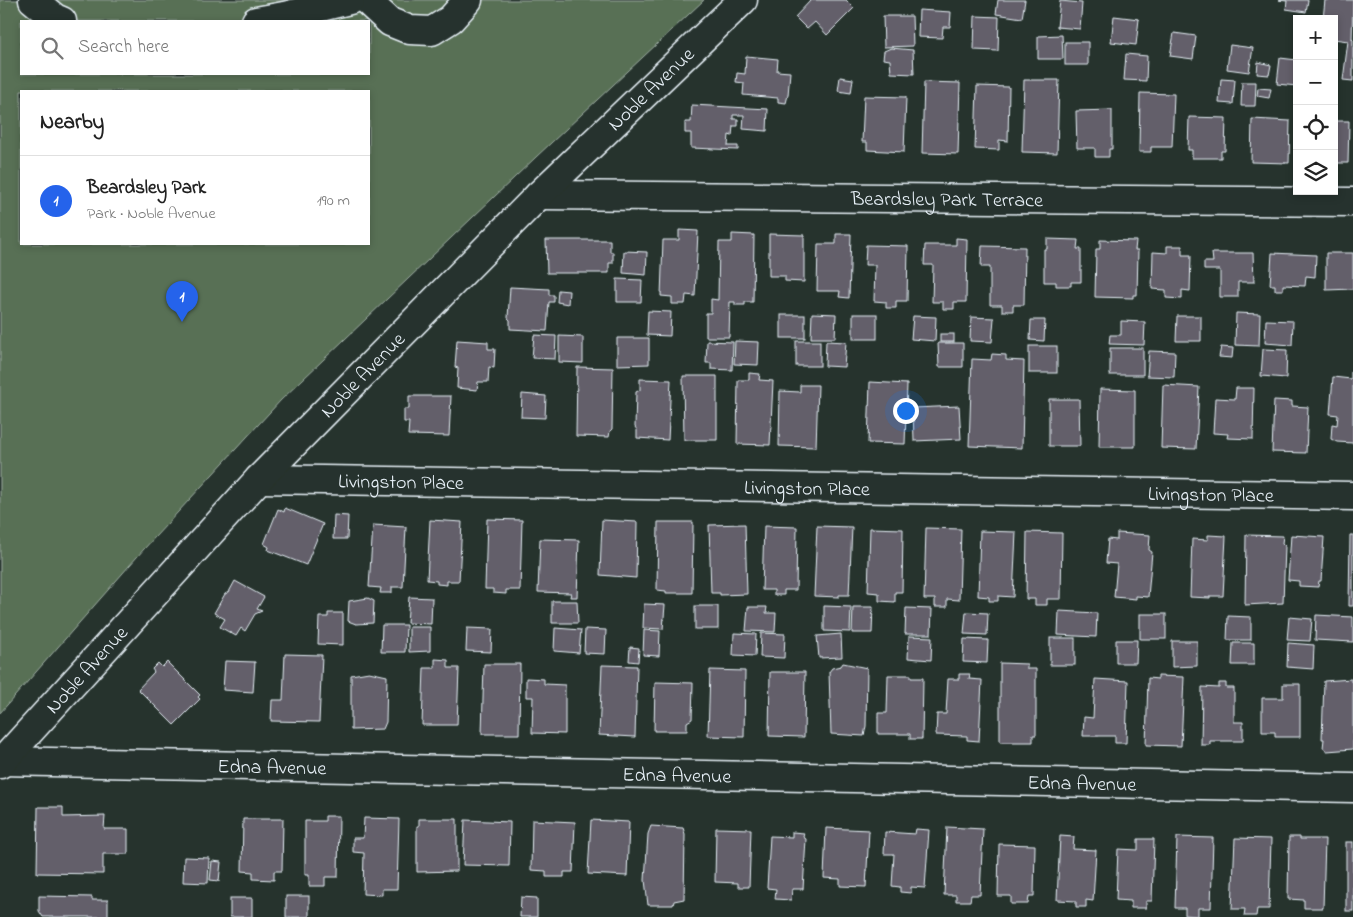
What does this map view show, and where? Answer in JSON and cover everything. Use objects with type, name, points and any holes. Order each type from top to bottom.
[{"type":"street","points":[[33,0],[60,20]]},
{"type":"street","points":[[262,20],[350,0]]},
{"type":"street","points":[[366,0],[390,22],[410,30],[432,31],[451,19],[468,0]]},
{"type":"street","name":"Noble Avenue","points":[[1,762],[259,479],[539,195],[743,0]]},
{"type":"street","name":"Beardsley Park Terrace","points":[[539,195],[1353,202]]},
{"type":"street","name":"Livingston Place","points":[[259,479],[1353,496]]},
{"type":"street","name":"Edna Avenue","points":[[1,762],[1353,788]]},
{"type":"green space","points":[[0,0],[704,0],[281,400],[144,549],[0,713]]},
{"type":"building","points":[[811,0],[846,0],[854,8],[827,35],[815,22],[807,29],[795,17]]},
{"type":"building","points":[[998,0],[1025,0],[1022,18],[996,14]]},
{"type":"building","points":[[1279,0],[1308,0],[1306,12],[1286,9],[1287,1]]},
{"type":"building","points":[[1325,0],[1353,0],[1353,81],[1343,80],[1348,41],[1338,40],[1338,15],[1323,15]]},
{"type":"building","points":[[1060,1],[1082,3],[1080,29],[1057,27]]},
{"type":"building","points":[[919,10],[951,12],[950,27],[943,27],[942,38],[918,37]]},
{"type":"building","points":[[883,16],[912,16],[913,46],[884,47]]},
{"type":"building","points":[[975,16],[999,17],[998,51],[974,50]]},
{"type":"building","points":[[1114,16],[1139,19],[1136,45],[1111,42]]},
{"type":"building","points":[[1174,33],[1196,36],[1193,59],[1170,56]]},
{"type":"building","points":[[1062,35],[1063,59],[1038,59],[1038,36]]},
{"type":"building","points":[[1065,42],[1088,42],[1088,65],[1065,65]]},
{"type":"building","points":[[1230,45],[1253,48],[1249,72],[1227,69]]},
{"type":"building","points":[[891,48],[913,50],[914,74],[891,73],[890,60],[883,59],[884,51]]},
{"type":"building","points":[[1126,54],[1147,56],[1146,81],[1124,80]]},
{"type":"building","points":[[746,56],[778,59],[777,71],[790,72],[786,103],[778,102],[778,98],[743,95],[744,83],[736,82],[737,73],[745,74]]},
{"type":"building","points":[[1280,58],[1293,60],[1293,86],[1277,84]]},
{"type":"building","points":[[1258,62],[1271,65],[1269,75],[1257,74]]},
{"type":"building","points":[[840,77],[853,79],[851,93],[838,91]]},
{"type":"building","points":[[1221,79],[1235,80],[1233,104],[1219,103]]},
{"type":"building","points":[[1024,80],[1059,80],[1057,153],[1022,152]]},
{"type":"building","points":[[924,82],[960,83],[958,154],[922,153]]},
{"type":"building","points":[[1242,82],[1256,82],[1255,106],[1241,106]]},
{"type":"building","points":[[977,86],[1009,87],[1008,141],[999,140],[999,150],[975,149]]},
{"type":"building","points":[[1258,88],[1271,89],[1269,98],[1257,96]]},
{"type":"building","points":[[1140,93],[1174,94],[1172,147],[1151,147],[1151,152],[1139,152]]},
{"type":"building","points":[[864,96],[906,97],[904,152],[867,150],[867,142],[862,142]]},
{"type":"building","points":[[692,105],[768,109],[767,131],[743,129],[744,115],[733,115],[733,119],[738,119],[738,126],[733,126],[732,136],[729,135],[728,146],[738,146],[738,150],[691,148],[691,133],[685,133],[685,122],[691,122]]},
{"type":"building","points":[[1112,110],[1112,149],[1109,149],[1109,157],[1095,157],[1095,148],[1077,148],[1076,111]]},
{"type":"building","points":[[1189,117],[1226,118],[1225,151],[1221,151],[1221,158],[1192,158],[1192,150],[1188,150]]},
{"type":"building","points":[[1252,119],[1290,121],[1289,163],[1251,162]]},
{"type":"building","points":[[1338,121],[1349,121],[1348,163],[1338,163]]},
{"type":"building","points":[[679,230],[698,231],[695,296],[686,295],[685,304],[672,304],[672,297],[661,296],[663,240],[679,240]]},
{"type":"building","points":[[732,234],[754,235],[753,302],[745,302],[745,305],[735,305],[735,302],[730,302],[729,337],[706,337],[706,313],[711,313],[711,299],[718,300],[719,242],[732,242]]},
{"type":"building","points":[[769,234],[804,235],[804,282],[785,281],[785,276],[769,276]]},
{"type":"building","points":[[836,234],[851,234],[849,298],[839,297],[840,291],[817,291],[818,244],[836,244]]},
{"type":"building","points":[[956,238],[967,239],[966,302],[954,302],[954,309],[943,309],[943,302],[932,302],[933,265],[924,265],[925,245],[956,245]]},
{"type":"building","points":[[1047,239],[1078,240],[1077,249],[1081,249],[1081,282],[1071,282],[1071,286],[1056,286],[1056,282],[1044,282],[1044,249],[1047,249]]},
{"type":"building","points":[[546,240],[610,240],[610,252],[613,252],[613,263],[609,263],[609,273],[547,273]]},
{"type":"building","points":[[1100,240],[1136,241],[1135,250],[1138,250],[1137,295],[1133,295],[1133,298],[1095,297],[1096,249],[1100,249]]},
{"type":"building","points":[[866,245],[908,246],[907,301],[896,301],[896,308],[886,308],[886,302],[874,301],[875,265],[865,265]]},
{"type":"building","points":[[982,246],[1025,247],[1024,305],[1013,305],[1013,311],[1002,311],[1002,305],[990,305],[990,267],[981,267]]},
{"type":"building","points":[[1167,246],[1182,246],[1182,255],[1191,255],[1190,291],[1182,290],[1182,299],[1166,298],[1166,290],[1152,289],[1153,252],[1167,253]]},
{"type":"building","points":[[624,251],[647,252],[646,275],[623,273]]},
{"type":"building","points":[[1212,253],[1253,253],[1254,282],[1238,282],[1238,297],[1220,297],[1220,270],[1204,270],[1204,262],[1213,262]]},
{"type":"building","points":[[1272,253],[1316,255],[1315,277],[1306,276],[1305,286],[1283,285],[1283,290],[1275,290],[1275,285],[1270,285]]},
{"type":"building","points":[[1326,253],[1353,253],[1353,289],[1326,290]]},
{"type":"building","points":[[617,279],[642,280],[641,302],[617,302]]},
{"type":"building","points":[[510,287],[549,289],[549,295],[554,295],[554,302],[549,302],[547,331],[510,329],[510,320],[508,318]]},
{"type":"building","points":[[558,290],[569,291],[568,304],[557,302]]},
{"type":"building","points":[[648,311],[671,312],[670,336],[647,335]]},
{"type":"building","points":[[812,313],[836,314],[835,338],[811,338]]},
{"type":"building","points":[[1236,313],[1260,314],[1259,346],[1235,345]]},
{"type":"building","points":[[853,314],[877,314],[877,339],[853,339]]},
{"type":"building","points":[[781,315],[805,315],[805,338],[781,338]]},
{"type":"building","points":[[913,316],[936,317],[935,341],[911,339]]},
{"type":"building","points":[[1177,316],[1201,316],[1201,341],[1176,341]]},
{"type":"building","points":[[971,317],[994,318],[992,342],[970,341]]},
{"type":"building","points":[[1031,320],[1045,320],[1044,341],[1030,340]]},
{"type":"building","points":[[1266,320],[1293,321],[1292,345],[1265,343]]},
{"type":"building","points":[[1121,321],[1145,322],[1144,345],[1109,344],[1110,335],[1121,335]]},
{"type":"building","points":[[940,334],[954,334],[954,342],[940,342]]},
{"type":"building","points":[[534,335],[556,336],[555,359],[532,358]]},
{"type":"building","points":[[559,336],[583,337],[583,363],[559,362]]},
{"type":"building","points":[[617,338],[649,338],[649,364],[617,365]]},
{"type":"building","points":[[457,340],[488,342],[488,349],[495,349],[494,368],[489,367],[488,382],[478,382],[477,390],[457,388],[458,368],[455,367]]},
{"type":"building","points":[[707,341],[733,342],[732,370],[711,369],[711,363],[706,363]]},
{"type":"building","points":[[735,341],[759,342],[758,365],[734,364]]},
{"type":"building","points":[[796,341],[820,341],[820,366],[796,366]]},
{"type":"building","points":[[826,341],[846,342],[844,367],[825,366]]},
{"type":"building","points":[[938,343],[963,343],[963,367],[939,367]]},
{"type":"building","points":[[1029,346],[1057,346],[1057,373],[1029,373]]},
{"type":"building","points":[[1221,347],[1233,348],[1232,358],[1219,357]]},
{"type":"building","points":[[1110,348],[1143,348],[1143,375],[1110,375]]},
{"type":"building","points":[[1263,349],[1287,350],[1286,378],[1261,376]]},
{"type":"building","points":[[1149,351],[1175,352],[1174,377],[1147,376]]},
{"type":"building","points":[[992,354],[1006,355],[1006,360],[1024,361],[1022,448],[969,446],[972,359],[991,360]]},
{"type":"building","points":[[577,367],[613,368],[612,429],[609,437],[576,436]]},
{"type":"building","points":[[1351,372],[1353,372],[1353,443],[1337,442],[1331,439],[1332,424],[1337,425],[1338,415],[1330,414],[1333,377],[1351,379]]},
{"type":"building","points":[[749,373],[760,374],[759,380],[773,381],[770,445],[737,444],[738,380],[749,380]]},
{"type":"building","points":[[683,376],[717,376],[717,440],[684,440]]},
{"type":"building","points":[[640,379],[671,380],[668,440],[637,438],[635,427],[636,392],[640,390]]},
{"type":"building","points":[[870,382],[907,384],[905,444],[868,443]]},
{"type":"building","points":[[800,385],[818,385],[816,447],[779,446],[780,391],[800,392]]},
{"type":"building","points":[[1163,385],[1199,387],[1196,449],[1161,448]]},
{"type":"building","points":[[1236,388],[1254,388],[1253,439],[1227,438],[1228,434],[1213,433],[1215,398],[1235,399]]},
{"type":"building","points":[[1100,389],[1135,390],[1135,447],[1099,447]]},
{"type":"building","points":[[522,394],[546,396],[545,418],[521,417]]},
{"type":"building","points":[[409,396],[451,396],[449,436],[408,435],[409,422],[404,422],[404,409],[409,409]]},
{"type":"building","points":[[1049,399],[1079,399],[1080,446],[1049,446]]},
{"type":"building","points":[[1274,400],[1292,401],[1292,406],[1308,407],[1306,453],[1272,452]]},
{"type":"building","points":[[959,406],[961,439],[914,441],[913,408]]},
{"type":"building","points":[[285,508],[323,524],[306,565],[268,550],[269,547],[264,544],[278,509],[284,512]]},
{"type":"building","points":[[334,515],[348,516],[347,539],[333,539]]},
{"type":"building","points":[[487,519],[522,520],[520,590],[506,590],[506,594],[493,593],[493,589],[485,589]]},
{"type":"building","points":[[430,520],[462,522],[459,581],[447,581],[447,585],[427,580]]},
{"type":"building","points":[[602,520],[637,522],[636,578],[600,575]]},
{"type":"building","points":[[658,522],[693,522],[692,593],[666,593],[666,591],[657,590]]},
{"type":"building","points":[[745,524],[747,594],[720,595],[720,593],[711,593],[709,525]]},
{"type":"building","points":[[373,525],[406,527],[403,587],[392,587],[392,593],[380,593],[381,588],[369,587]]},
{"type":"building","points":[[764,526],[797,527],[796,590],[784,590],[784,595],[774,595],[774,590],[762,590]]},
{"type":"building","points":[[817,526],[852,527],[849,595],[839,595],[839,597],[814,596]]},
{"type":"building","points":[[870,528],[903,529],[902,592],[895,592],[895,602],[879,601],[879,593],[868,592]]},
{"type":"building","points":[[926,528],[961,529],[959,600],[947,599],[947,607],[935,607],[935,599],[924,599]]},
{"type":"building","points":[[980,531],[1016,532],[1013,597],[998,596],[998,601],[989,601],[989,597],[978,596]]},
{"type":"building","points":[[1027,532],[1062,533],[1061,599],[1047,599],[1047,605],[1035,605],[1035,599],[1026,599]]},
{"type":"building","points":[[1117,533],[1150,535],[1149,550],[1152,552],[1148,597],[1136,596],[1136,599],[1114,597],[1117,564],[1106,563],[1108,539],[1117,540]]},
{"type":"building","points":[[1208,535],[1226,536],[1223,596],[1210,596],[1210,598],[1190,597],[1192,539],[1208,540]]},
{"type":"building","points":[[1246,535],[1283,536],[1282,543],[1285,546],[1283,603],[1245,605]]},
{"type":"building","points":[[1291,535],[1324,537],[1321,581],[1319,581],[1318,587],[1299,586],[1299,581],[1288,580]]},
{"type":"building","points":[[1350,535],[1353,535],[1353,606],[1349,606]]},
{"type":"building","points":[[540,539],[579,540],[577,597],[570,597],[571,593],[538,592]]},
{"type":"building","points":[[235,581],[264,597],[257,609],[262,611],[255,614],[245,631],[241,628],[236,636],[220,627],[225,619],[214,613]]},
{"type":"building","points":[[409,597],[432,598],[431,624],[407,623]]},
{"type":"building","points":[[368,598],[374,601],[373,623],[356,624],[348,621],[349,601]]},
{"type":"building","points":[[552,601],[577,601],[578,623],[552,623]]},
{"type":"building","points":[[644,604],[665,605],[663,629],[643,628]]},
{"type":"building","points":[[695,606],[718,606],[718,629],[695,629]]},
{"type":"building","points":[[824,606],[851,607],[850,632],[824,631]]},
{"type":"building","points":[[748,607],[767,607],[766,613],[776,613],[775,632],[746,631]]},
{"type":"building","points":[[853,607],[873,607],[872,633],[852,633]]},
{"type":"building","points":[[906,608],[932,609],[931,634],[905,634]]},
{"type":"building","points":[[1059,611],[1097,613],[1096,637],[1058,635]]},
{"type":"building","points":[[966,612],[988,613],[987,635],[964,634]]},
{"type":"building","points":[[328,613],[343,613],[343,645],[318,644],[319,617],[328,617]]},
{"type":"building","points":[[1140,614],[1166,614],[1166,639],[1140,639]]},
{"type":"building","points":[[1316,615],[1353,617],[1353,642],[1315,640]]},
{"type":"building","points":[[1228,616],[1251,617],[1251,640],[1227,640]]},
{"type":"building","points":[[1289,617],[1312,619],[1310,641],[1287,640]]},
{"type":"building","points":[[382,625],[406,625],[405,652],[381,652]]},
{"type":"building","points":[[409,627],[430,627],[430,651],[409,652]]},
{"type":"building","points":[[467,628],[492,629],[491,652],[466,651]]},
{"type":"building","points":[[555,628],[581,630],[579,653],[554,651]]},
{"type":"building","points":[[585,629],[606,630],[605,654],[584,653]]},
{"type":"building","points":[[644,630],[660,631],[659,656],[643,655]]},
{"type":"building","points":[[734,633],[756,634],[755,656],[733,655]]},
{"type":"building","points":[[761,633],[785,634],[784,658],[760,657]]},
{"type":"building","points":[[841,634],[842,657],[819,658],[817,636]]},
{"type":"building","points":[[909,636],[932,637],[931,660],[908,658]]},
{"type":"building","points":[[1050,638],[1075,638],[1075,665],[1050,665]]},
{"type":"building","points":[[964,639],[988,640],[987,663],[963,662]]},
{"type":"building","points":[[1116,640],[1137,640],[1136,663],[1116,663]]},
{"type":"building","points":[[1172,641],[1197,641],[1197,666],[1172,667]]},
{"type":"building","points":[[1233,643],[1254,643],[1254,665],[1232,665]]},
{"type":"building","points":[[1288,643],[1314,645],[1313,669],[1287,667]]},
{"type":"building","points":[[630,647],[639,648],[638,662],[629,661]]},
{"type":"building","points":[[285,654],[322,655],[319,722],[271,721],[272,700],[283,700]]},
{"type":"building","points":[[435,659],[448,660],[448,668],[459,668],[457,725],[422,725],[424,668],[435,668]]},
{"type":"building","points":[[225,661],[255,662],[253,692],[223,690]]},
{"type":"building","points":[[167,662],[200,695],[198,697],[200,699],[174,725],[138,689],[154,672],[152,669],[158,663],[162,667]]},
{"type":"building","points":[[843,663],[867,668],[866,726],[864,736],[831,734],[829,672],[832,668],[841,666]]},
{"type":"building","points":[[1000,663],[1027,664],[1027,669],[1036,669],[1036,735],[1033,735],[1033,742],[1000,742]]},
{"type":"building","points":[[484,664],[520,664],[519,734],[482,734]]},
{"type":"building","points":[[602,665],[637,666],[635,737],[599,735]]},
{"type":"building","points":[[710,670],[745,671],[744,737],[708,736]]},
{"type":"building","points":[[369,672],[387,676],[386,722],[383,729],[351,730],[351,675]]},
{"type":"building","points":[[770,672],[805,672],[804,737],[769,736]]},
{"type":"building","points":[[959,674],[970,674],[969,679],[982,680],[979,741],[967,740],[967,736],[936,735],[937,714],[946,714],[948,679],[959,679]]},
{"type":"building","points":[[888,675],[911,675],[911,678],[923,678],[922,739],[910,739],[910,734],[878,734],[878,713],[887,713]]},
{"type":"building","points":[[1158,676],[1184,677],[1181,746],[1146,745],[1148,678],[1158,679]]},
{"type":"building","points":[[526,678],[544,679],[544,684],[565,685],[565,734],[532,733],[533,697],[526,697]]},
{"type":"building","points":[[1095,679],[1128,681],[1126,743],[1115,743],[1115,736],[1083,736],[1084,717],[1093,718]]},
{"type":"building","points":[[1351,679],[1351,682],[1353,682],[1353,749],[1327,751],[1323,748],[1324,739],[1322,739],[1324,681]]},
{"type":"building","points":[[655,682],[693,683],[692,719],[687,722],[687,731],[654,731]]},
{"type":"building","points":[[1219,683],[1226,683],[1226,688],[1234,688],[1234,722],[1243,722],[1243,741],[1210,741],[1210,745],[1201,745],[1202,687],[1219,688]]},
{"type":"building","points":[[1283,684],[1300,684],[1300,737],[1275,737],[1275,732],[1262,732],[1262,698],[1283,698]]},
{"type":"building","points":[[38,807],[63,807],[63,817],[105,816],[104,829],[128,829],[128,854],[103,854],[103,874],[37,873]]},
{"type":"building","points":[[325,816],[339,816],[338,877],[325,877],[325,886],[309,886],[309,875],[305,875],[305,821],[325,821]]},
{"type":"building","points":[[364,818],[399,819],[397,889],[382,889],[382,895],[363,894],[364,853],[353,852],[353,838],[363,838]]},
{"type":"building","points":[[243,819],[283,819],[282,871],[274,871],[274,880],[253,879],[253,872],[242,871]]},
{"type":"building","points":[[419,819],[457,819],[457,871],[417,872],[417,826],[419,826]]},
{"type":"building","points":[[465,820],[510,822],[509,866],[463,865]]},
{"type":"building","points":[[532,820],[575,822],[573,872],[564,872],[564,877],[546,877],[546,871],[531,870]]},
{"type":"building","points":[[591,820],[629,822],[627,876],[588,874]]},
{"type":"building","points":[[651,826],[683,828],[685,834],[684,899],[674,901],[673,905],[648,905],[645,880],[648,834]]},
{"type":"building","points":[[947,827],[983,829],[980,895],[971,895],[970,901],[956,901],[956,895],[944,895]]},
{"type":"building","points":[[716,828],[751,829],[749,887],[738,887],[738,883],[715,882]]},
{"type":"building","points":[[826,828],[869,830],[866,887],[840,886],[840,879],[824,878]]},
{"type":"building","points":[[916,829],[929,830],[925,888],[911,887],[911,893],[900,892],[900,887],[892,886],[894,854],[884,854],[885,832],[915,834]]},
{"type":"building","points":[[792,832],[804,833],[803,837],[806,839],[803,889],[792,889],[791,900],[775,899],[776,889],[767,888],[770,836],[792,837]]},
{"type":"building","points":[[1060,836],[1074,837],[1073,849],[1096,850],[1093,901],[1086,900],[1086,907],[1076,907],[1076,901],[1057,900]]},
{"type":"building","points":[[1177,837],[1213,838],[1211,908],[1198,908],[1198,916],[1185,915],[1185,908],[1175,908]]},
{"type":"building","points":[[1289,837],[1325,839],[1323,908],[1304,908],[1304,900],[1288,899]]},
{"type":"building","points":[[1235,838],[1271,839],[1269,909],[1257,909],[1256,916],[1244,916],[1245,909],[1232,909]]},
{"type":"building","points":[[1138,839],[1154,839],[1152,901],[1146,901],[1146,908],[1131,908],[1131,901],[1116,900],[1118,849],[1138,850]]},
{"type":"building","points":[[1346,842],[1353,842],[1353,911],[1346,911]]},
{"type":"building","points":[[999,844],[1035,845],[1034,896],[1029,896],[1028,904],[1011,904],[1011,896],[998,896]]},
{"type":"building","points":[[184,857],[209,858],[208,883],[183,882]]},
{"type":"building","points":[[212,861],[221,862],[219,881],[210,880]]},
{"type":"building","points":[[39,896],[92,897],[92,900],[108,900],[108,917],[43,917],[39,911]]},
{"type":"building","points":[[286,896],[309,896],[309,917],[286,917]]},
{"type":"building","points":[[521,897],[537,898],[537,917],[520,917]]},
{"type":"building","points":[[230,898],[252,898],[252,917],[230,917]]},
{"type":"place","name":"Beardsley Park","points":[[182,322]]}]
